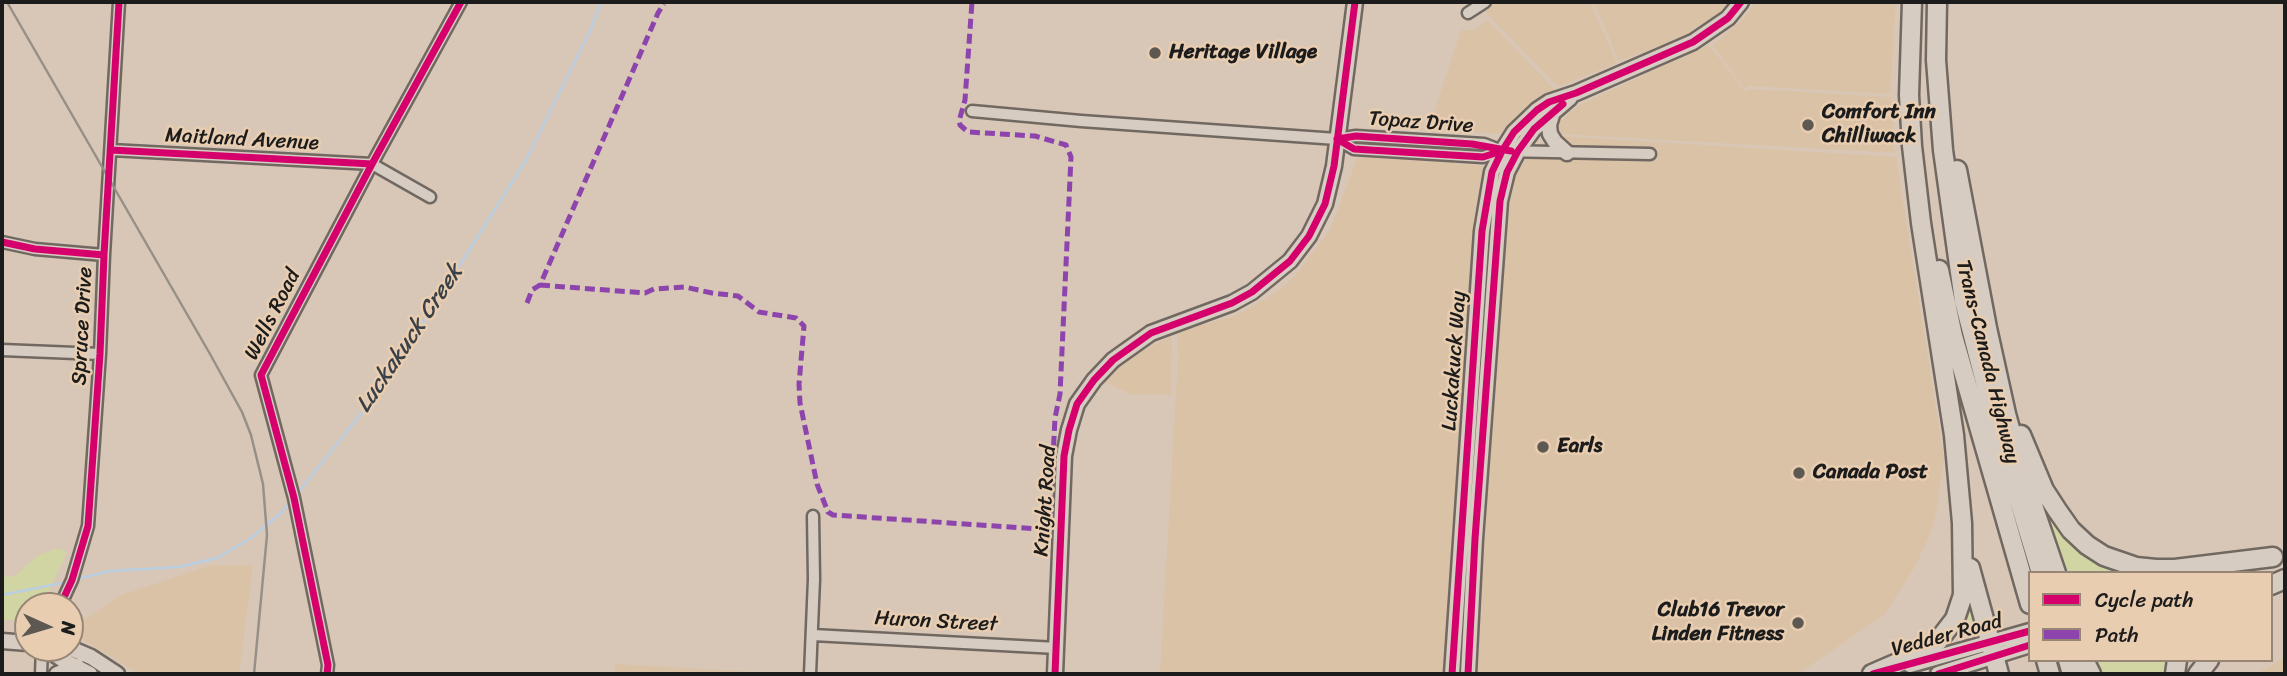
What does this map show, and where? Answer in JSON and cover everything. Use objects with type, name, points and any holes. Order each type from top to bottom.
[{"type":"highway","points":[[1913,2],[1909,95],[1923,236],[1951,412],[1962,523],[1972,579],[1999,674]]},
{"type":"highway","name":"Trans-Canada Highway","points":[[1913,2],[1915,84],[1923,162],[1939,268],[1953,336],[2028,597]]},
{"type":"highway","points":[[1937,8],[1959,187],[1987,328],[2023,476],[2055,571]]},
{"type":"highway","name":"Trans-Canada Highway","points":[[1937,8],[1936,60],[1943,150],[1964,301],[1993,417],[2040,571]]},
{"type":"highway","points":[[2000,384],[2045,490],[2071,530],[2095,551],[2120,563],[2156,569],[2279,556]]},
{"type":"highway","points":[[1873,674],[1925,651],[1938,641],[1955,619],[1963,595],[1962,523]]},
{"type":"street","name":"Spruce Drive","points":[[67,592],[88,526],[120,2]]},
{"type":"street","name":"Wells Road","points":[[327,674],[328,665],[294,498],[261,374],[461,2]]},
{"type":"street","name":"Knight Road","points":[[1055,674],[1064,456],[1077,404],[1113,360],[1151,333],[1232,303],[1252,292],[1290,261],[1309,236],[1325,204],[1334,166],[1355,2]]},
{"type":"street","points":[[1468,13],[1485,2]]},
{"type":"street","name":"Luckakuck Way","points":[[1451,674],[1482,231],[1492,172],[1514,132],[1537,110],[1549,102],[1693,42],[1728,18],[1741,2]]},
{"type":"street","name":"Luckakuck Way","points":[[1468,674],[1500,201],[1507,172],[1534,128],[1576,93]]},
{"type":"street","name":"Topaz Drive","points":[[972,111],[1338,139],[1356,136],[1484,144],[1502,150],[1650,154]]},
{"type":"street","points":[[1553,112],[1549,125],[1550,134],[1567,153]]},
{"type":"street","name":"Maitland Avenue","points":[[111,150],[372,164],[430,197]]},
{"type":"street","points":[[2,242],[35,249],[104,255]]},
{"type":"street","points":[[2,350],[100,354]]},
{"type":"street","points":[[810,674],[813,635],[813,516]]},
{"type":"street","points":[[2228,571],[2279,556]]},
{"type":"street","name":"Huron Street","points":[[813,635],[1056,648]]},
{"type":"street","name":"Vedder Road","points":[[1938,674],[1992,650],[2028,638]]},
{"type":"street","name":"Vedder Road","points":[[1873,674],[1992,650]]},
{"type":"street","points":[[84,654],[117,674]]},
{"type":"street","points":[[68,662],[90,674]]},
{"type":"street","points":[[57,674],[77,666]]},
{"type":"shaded area","points":[[1497,2],[1590,2],[1617,63],[1558,87],[1484,11]]},
{"type":"shaded area","points":[[1594,2],[1728,2],[1721,12],[1680,39],[1619,61]]},
{"type":"shaded area","points":[[1756,2],[1896,2],[1890,94],[1749,86],[1744,89],[1713,45],[1743,19]]},
{"type":"shaded area","points":[[1488,20],[1554,89],[1505,132],[1497,134],[1429,128],[1461,30],[1474,30]]},
{"type":"shaded area","points":[[1709,45],[1745,92],[1750,89],[1891,97],[1895,153],[1559,134],[1560,122],[1577,106]]},
{"type":"shaded area","points":[[1562,136],[1896,157],[1944,459],[1934,525],[1915,567],[1884,615],[1798,674],[1474,674],[1508,216],[1516,174],[1536,144]]},
{"type":"shaded area","points":[[1371,155],[1484,166],[1476,229],[1443,674],[1160,674],[1177,335],[1188,329],[1235,316],[1278,291],[1296,275],[1331,228],[1357,158]]},
{"type":"shaded area","points":[[1172,336],[1171,395],[1130,394],[1106,382],[1124,360]]},
{"type":"shaded area","points":[[211,565],[253,565],[239,674],[139,674],[84,641],[84,620],[121,595]]},
{"type":"shaded area","points":[[2285,658],[2285,674],[2255,674]]},
{"type":"shaded area","points":[[615,664],[789,674],[615,674]]},
{"type":"green space","points":[[2028,472],[2065,532],[2148,571],[2061,571]]},
{"type":"green space","points":[[58,548],[67,552],[48,592],[14,592],[14,620],[2,620],[2,577],[15,576],[38,555]]},
{"type":"green space","points":[[1969,598],[1978,633],[1974,634],[1956,630]]},
{"type":"green space","points":[[2096,662],[2171,662],[2168,674],[2103,674]]},
{"type":"waterway","name":"Luckakuck Creek","points":[[296,495],[384,385],[526,160],[591,29],[601,2]]},
{"type":"waterway","name":"Luckakuck Creek","points":[[77,579],[110,571],[179,567],[217,558],[251,538],[292,500]]},
{"type":"waterway","name":"Luckakuck Creek","points":[[2,595],[67,582]]},
{"type":"railway","points":[[7,2],[210,354],[242,412],[251,435],[263,484],[267,535],[254,674]]},
{"type":"marked path","points":[[540,285],[645,293],[654,289],[685,287],[738,296],[759,312],[796,318],[804,326],[800,403],[817,484],[828,512],[833,515],[1039,529],[1050,516],[1055,418],[1060,394],[1071,157],[1066,145],[1035,136],[968,132],[960,125],[965,100],[972,2]]},
{"type":"marked path","points":[[527,303],[532,290],[540,285],[664,4]]},
{"type":"cycle path","points":[[66,592],[88,526],[119,2]]},
{"type":"cycle path","points":[[327,674],[328,665],[294,498],[261,375],[461,2]]},
{"type":"cycle path","points":[[1055,674],[1064,456],[1077,404],[1113,360],[1151,333],[1232,303],[1252,292],[1290,261],[1309,236],[1325,204],[1334,166],[1355,2]]},
{"type":"cycle path","points":[[1452,674],[1482,231],[1492,172],[1514,132],[1537,110],[1549,102],[1693,42],[1728,18],[1741,2]]},
{"type":"cycle path","points":[[1468,674],[1475,539],[1500,201],[1507,172],[1518,151],[1534,129],[1563,104]]},
{"type":"cycle path","points":[[1337,139],[1356,136],[1472,144],[1511,151]]},
{"type":"cycle path","points":[[1337,139],[1354,149],[1483,157],[1502,151]]},
{"type":"cycle path","points":[[111,150],[372,164]]},
{"type":"cycle path","points":[[2,242],[35,249],[104,255]]},
{"type":"cycle path","points":[[1873,674],[2028,632]]},
{"type":"cycle path","points":[[1938,674],[2028,646]]},
{"type":"place","name":"Heritage Village","points":[[1155,53]]},
{"type":"place","name":"Comfort Inn Chilliwack","points":[[1808,125]]},
{"type":"place","name":"Earls","points":[[1543,447]]},
{"type":"place","name":"Canada Post","points":[[1799,473]]},
{"type":"place","name":"Club16 Trevor Linden Fitness","points":[[1798,623]]}]
